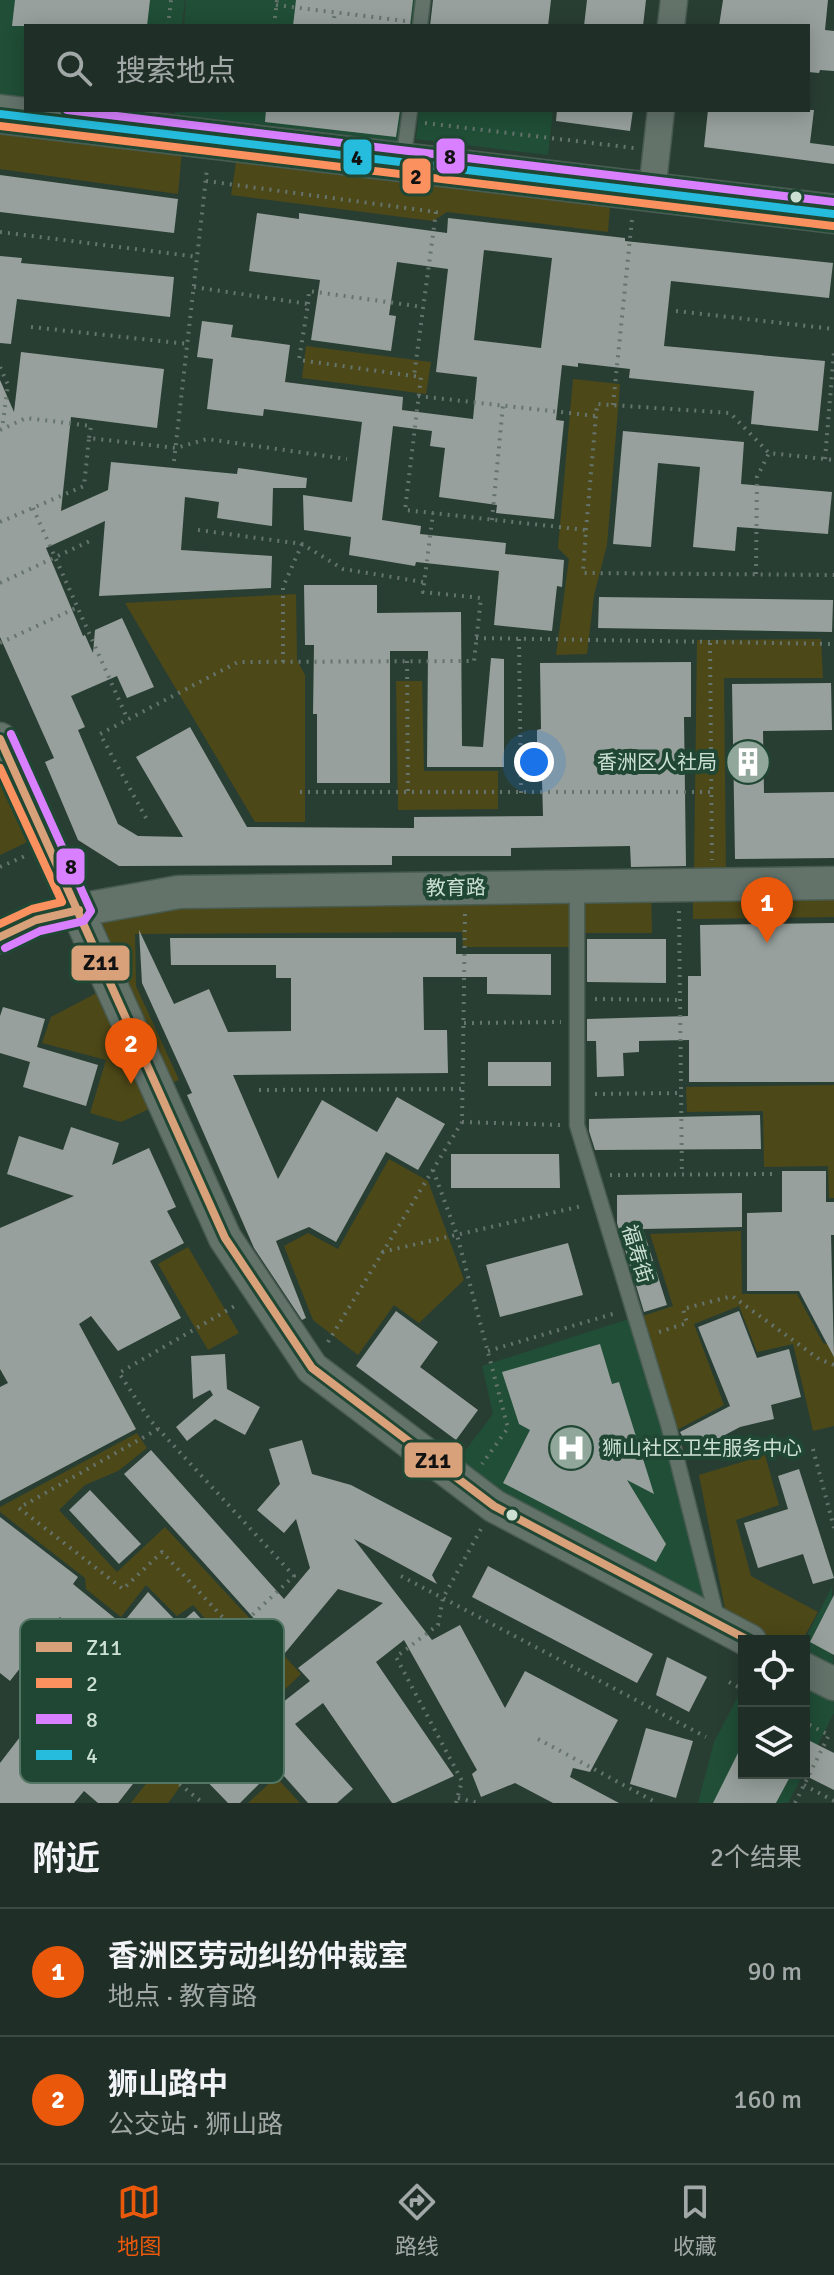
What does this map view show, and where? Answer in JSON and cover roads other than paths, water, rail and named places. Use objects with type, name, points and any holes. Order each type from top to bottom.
[{"type":"main road","points":[[0,114],[834,214]]},
{"type":"street","points":[[671,24],[674,0]]},
{"type":"street","points":[[643,190],[657,151],[661,112]]},
{"type":"street","points":[[0,739],[225,1238],[312,1368],[494,1506],[738,1635]]},
{"type":"street","name":"教育路","points":[[0,937],[36,920],[179,892],[834,883]]},
{"type":"street","points":[[810,1672],[834,1684]]},
{"type":"lane","points":[[420,24],[423,0]]},
{"type":"lane","points":[[403,161],[410,112]]},
{"type":"lane","name":"福寿街","points":[[577,886],[577,1125],[668,1424],[718,1625]]},
{"type":"place","name":"香洲区人社局","points":[[748,762]]},
{"type":"place","name":"香洲区劳动纠纷仲裁室","points":[[767,943]]},
{"type":"place","name":"狮山路中","points":[[131,1084]]},
{"type":"place","name":"狮山社区卫生服务中心","points":[[571,1448]]}]
